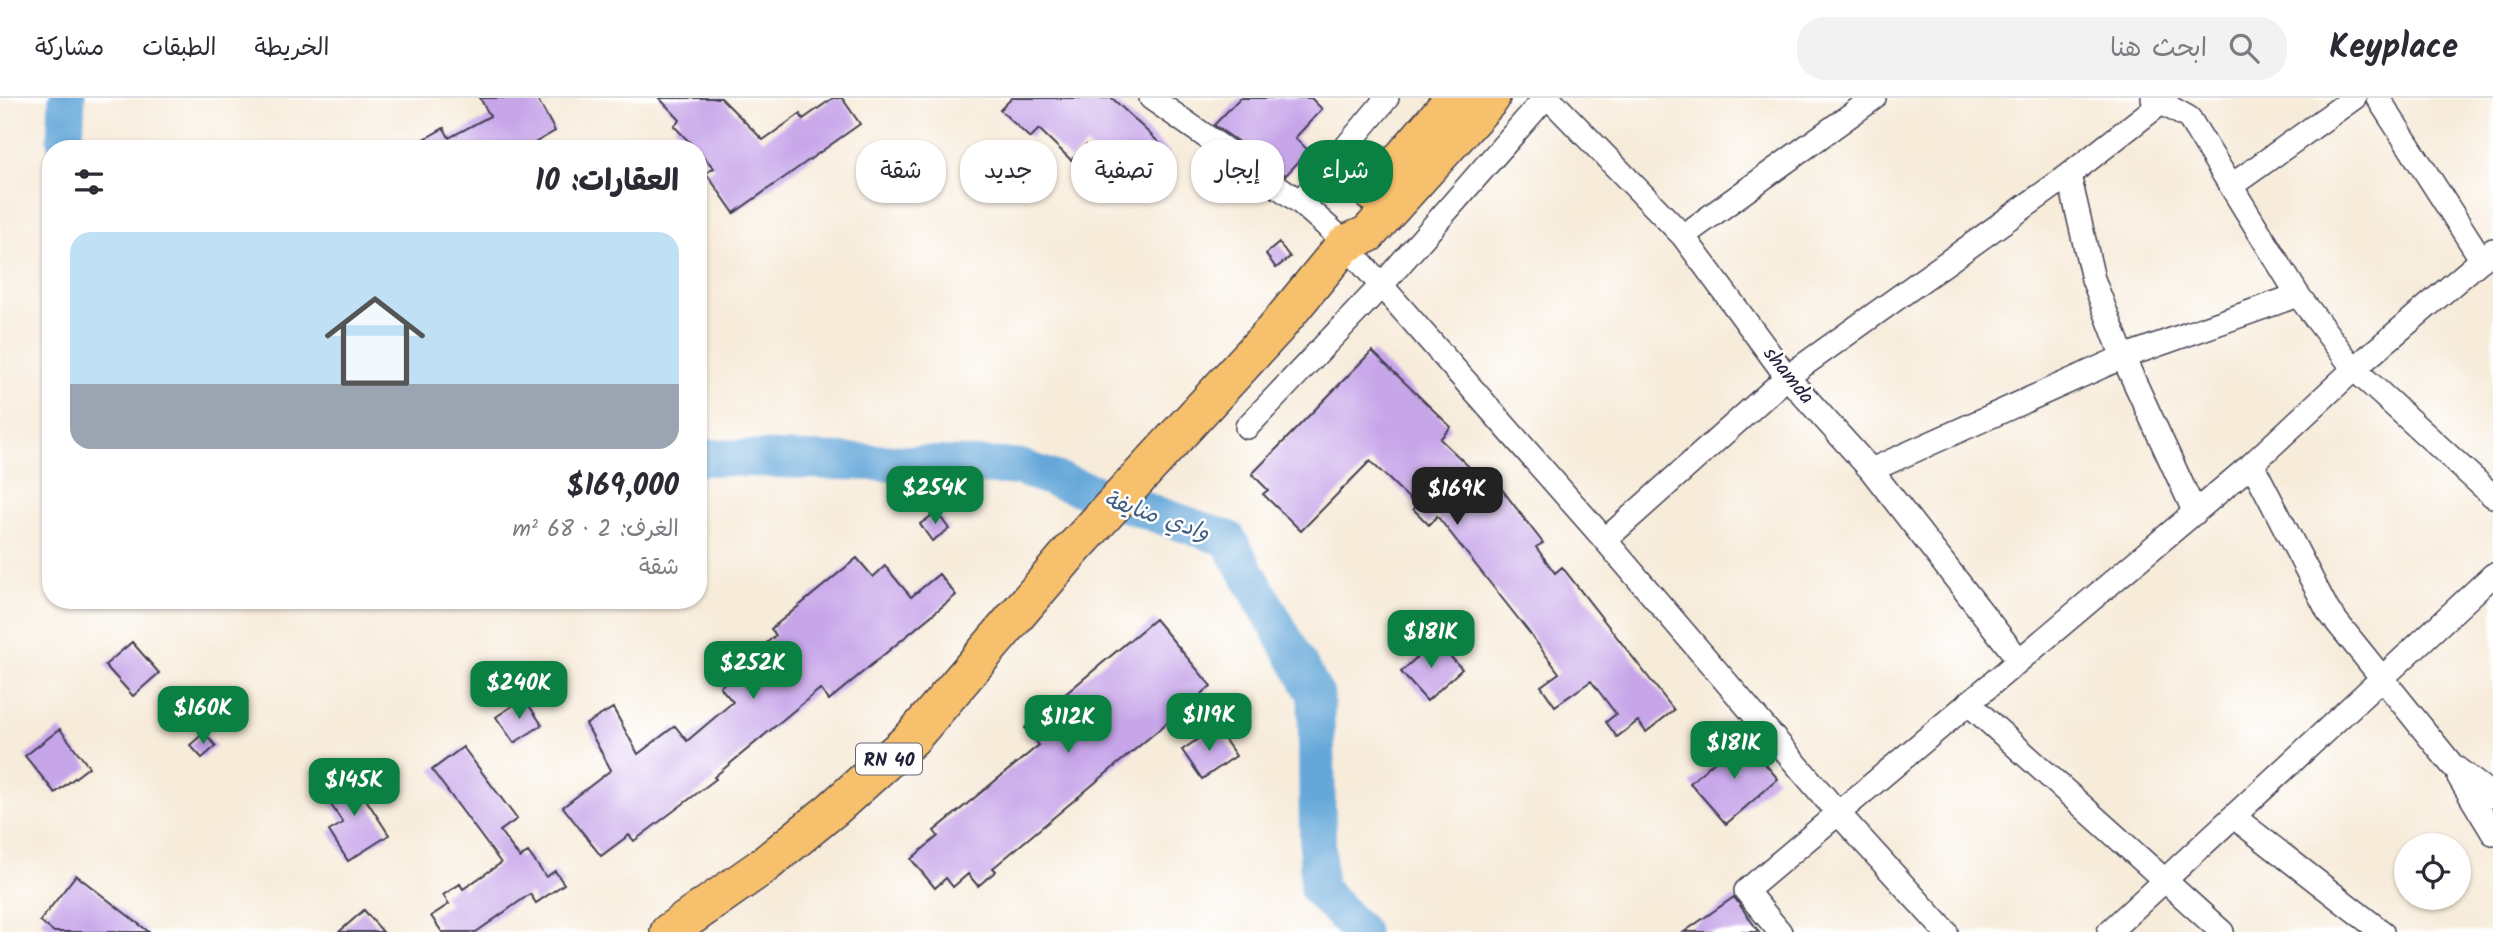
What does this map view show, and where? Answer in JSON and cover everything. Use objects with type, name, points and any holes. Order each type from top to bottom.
[{"type":"main road","points":[[1345,244],[1351,218],[1454,98]]},
{"type":"main road","points":[[1345,244],[1368,234],[1491,98]]},
{"type":"main road","name":"RN 40","points":[[669,932],[783,850],[912,738],[1073,549],[1276,328],[1345,244]]},
{"type":"street","points":[[1152,98],[1298,201]]},
{"type":"street","points":[[1352,140],[1387,98]]},
{"type":"street","points":[[1247,427],[1381,286],[1547,98]]},
{"type":"street","name":"shamda","points":[[1547,98],[1684,236],[1787,377],[1871,470],[2020,660]]},
{"type":"street","points":[[1684,236],[1874,98]]},
{"type":"street","points":[[2231,186],[2354,98]]},
{"type":"street","points":[[1780,932],[1746,891],[2195,513],[2354,369],[2487,255],[2378,98]]},
{"type":"street","points":[[1605,540],[1787,377],[2069,175],[2157,100],[2189,118],[2298,295],[2354,369],[2493,496]]},
{"type":"street","points":[[2069,175],[2092,279],[2123,357],[2195,513]]},
{"type":"street","points":[[1301,203],[1345,244],[1605,540],[1838,813],[1947,932]]},
{"type":"street","points":[[1871,470],[2123,357],[2298,295]]},
{"type":"street","points":[[2252,464],[2328,611],[2452,765],[2493,833]]},
{"type":"street","points":[[2109,932],[2384,680],[2493,575]]},
{"type":"street","points":[[1968,703],[2222,932]]},
{"type":"street","points":[[2452,765],[2493,796]]},
{"type":"street","points":[[2234,817],[2382,932]]},
{"type":"building","points":[[480,98],[537,98],[555,131],[540,140],[423,140],[444,128],[449,138],[490,116]]},
{"type":"building","points":[[659,98],[721,98],[763,140],[800,114],[803,119],[833,98],[842,98],[860,124],[734,213],[707,174],[714,168],[707,161],[707,140],[687,140],[674,126],[680,120]]},
{"type":"building","points":[[1012,98],[1112,98],[1156,140],[1071,140],[1071,160],[1057,146],[1057,140],[1050,140],[1039,129],[1030,138],[1000,110]]},
{"type":"building","points":[[1240,98],[1311,98],[1322,109],[1295,138],[1298,141],[1298,162],[1286,175],[1284,140],[1236,140],[1214,125]]},
{"type":"building","points":[[1279,243],[1290,257],[1276,268],[1266,254]]},
{"type":"building","points":[[1372,351],[1451,427],[1440,439],[1491,488],[1497,483],[1543,543],[1536,547],[1555,573],[1562,567],[1674,710],[1646,732],[1638,721],[1617,737],[1606,722],[1616,714],[1591,681],[1555,706],[1541,686],[1559,673],[1528,631],[1437,516],[1429,525],[1413,509],[1416,505],[1370,461],[1301,531],[1263,494],[1268,490],[1252,474]]},
{"type":"building","points":[[937,512],[949,529],[932,541],[920,524]]},
{"type":"building","points":[[857,558],[873,577],[885,566],[911,597],[939,574],[956,595],[829,700],[820,689],[714,777],[716,779],[634,841],[629,835],[601,856],[563,807],[611,770],[586,724],[613,708],[638,754],[675,726],[687,741],[733,702],[720,687],[735,674],[745,686],[771,665],[758,650],[776,635],[771,629]]},
{"type":"building","points":[[1155,619],[1211,686],[993,868],[996,871],[978,886],[968,874],[953,887],[946,878],[935,888],[911,859],[938,836],[934,831],[1039,745],[1025,728]]},
{"type":"building","points":[[1435,640],[1462,669],[1427,701],[1401,672]]},
{"type":"building","points":[[132,642],[159,673],[133,696],[105,665]]},
{"type":"building","points":[[524,698],[542,725],[514,743],[496,717]]},
{"type":"building","points":[[1216,727],[1236,756],[1202,779],[1182,750]]},
{"type":"building","points":[[60,729],[89,767],[55,793],[25,756]]},
{"type":"building","points":[[204,733],[216,746],[202,758],[190,745]]},
{"type":"building","points":[[1742,737],[1778,779],[1726,824],[1690,783]]},
{"type":"building","points":[[463,747],[517,819],[500,831],[520,858],[528,852],[546,877],[555,871],[564,884],[536,903],[530,894],[476,932],[442,932],[431,916],[449,904],[443,895],[460,884],[463,889],[501,863],[432,770]]},
{"type":"building","points":[[349,773],[389,835],[348,861],[329,831],[343,823],[322,791]]},
{"type":"building","points":[[76,875],[149,932],[54,932],[40,921]]},
{"type":"building","points":[[1734,897],[1759,932],[1684,932]]},
{"type":"building","points":[[364,910],[383,932],[339,932]]},
{"type":"waterway","name":"وادي منايفة","points":[[65,140],[67,98]]},
{"type":"waterway","name":"وادي منايفة","points":[[707,457],[1019,467],[1228,539],[1316,695],[1318,889],[1360,932]]}]
